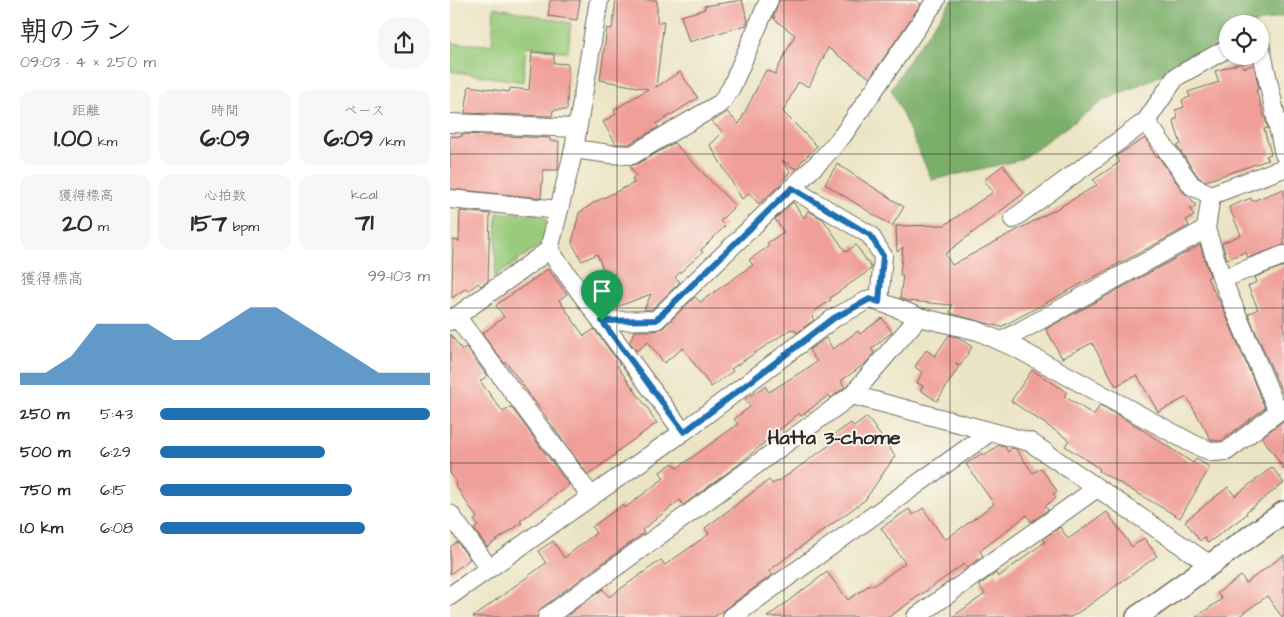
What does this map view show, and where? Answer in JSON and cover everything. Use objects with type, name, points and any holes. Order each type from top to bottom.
[{"type":"street","points":[[592,496],[453,319],[548,250],[574,149],[594,36],[598,0]]},
{"type":"street","points":[[574,149],[632,156],[721,103],[730,88],[769,0]]},
{"type":"street","points":[[602,321],[656,320],[792,188],[842,135],[936,0]]},
{"type":"street","points":[[1013,219],[1146,121],[1176,77],[1219,53]]},
{"type":"street","points":[[1265,65],[1284,154]]},
{"type":"street","points":[[1146,121],[1192,186],[1211,195],[1284,168]]},
{"type":"street","points":[[450,123],[577,128]]},
{"type":"street","points":[[792,188],[870,235],[883,256],[879,302]]},
{"type":"street","points":[[450,596],[684,432],[834,318],[870,299],[919,317],[978,330],[1020,350],[1195,446],[1213,452],[1227,451],[1281,410],[1222,279],[1206,229],[1211,195]]},
{"type":"street","points":[[450,199],[559,210]]},
{"type":"street","points":[[1002,341],[1206,229]]},
{"type":"street","points":[[548,250],[684,432]]},
{"type":"street","points":[[1222,279],[1284,255]]},
{"type":"street","points":[[547,617],[852,395],[919,317]]},
{"type":"street","points":[[852,395],[1030,442],[1209,564]]},
{"type":"street","points":[[732,617],[990,432]]},
{"type":"street","points":[[916,617],[1097,488]]},
{"type":"street","points":[[1137,617],[1284,512]]},
{"type":"street","points":[[450,514],[490,568]]},
{"type":"green space","points":[[952,0],[1284,0],[1284,16],[1269,20],[1269,15],[1219,15],[1219,43],[1168,72],[1103,101],[1020,160],[932,180],[891,89],[912,55]]},
{"type":"green space","points":[[494,7],[571,23],[568,52],[526,46],[523,82],[450,71],[450,43],[492,45]]},
{"type":"green space","points":[[497,213],[542,214],[547,221],[545,241],[495,277]]},
{"type":"building","points":[[550,0],[580,0],[577,20],[548,16]]},
{"type":"building","points":[[616,0],[657,0],[657,23],[664,21],[656,87],[680,72],[698,98],[656,124],[659,127],[629,144],[616,144],[603,122],[616,114],[614,110],[648,89],[600,80],[607,28],[612,29]]},
{"type":"building","points":[[742,0],[748,21],[746,25],[689,42],[681,16],[705,9],[704,6]]},
{"type":"building","points":[[779,0],[915,0],[921,4],[870,78],[828,48],[809,87],[798,82],[783,112],[817,146],[796,169],[782,160],[790,172],[781,184],[759,204],[749,193],[742,199],[710,145],[723,132],[712,122],[727,112],[739,124],[766,70],[775,74],[795,35],[774,19],[775,17],[773,18]]},
{"type":"building","points":[[532,52],[554,54],[554,63],[568,64],[567,110],[553,110],[552,116],[465,113],[469,86],[509,92],[510,88],[529,90]]},
{"type":"building","points":[[1234,65],[1242,65],[1243,68],[1254,65],[1259,89],[1256,90],[1268,128],[1264,129],[1271,154],[1266,156],[1268,160],[1206,181],[1199,178],[1177,146],[1181,144],[1173,120],[1178,118],[1175,110],[1184,107],[1182,100],[1190,97],[1188,92],[1219,82],[1215,71]]},
{"type":"building","points":[[462,134],[550,138],[550,141],[559,141],[558,170],[543,170],[541,198],[450,189],[450,136],[461,137]]},
{"type":"building","points":[[1145,138],[1156,157],[1158,156],[1183,192],[1190,197],[1196,206],[1190,209],[1194,216],[1186,220],[1189,226],[1001,327],[950,313],[952,305],[908,301],[900,298],[903,275],[900,275],[903,247],[897,252],[896,226],[945,225],[993,192],[984,180],[1003,165],[1024,193],[945,254],[952,265],[1097,185],[1093,180],[1120,162],[1116,156]]},
{"type":"building","points":[[674,143],[735,206],[720,221],[725,226],[701,250],[703,252],[675,277],[680,282],[652,309],[644,310],[651,294],[614,308],[607,290],[611,289],[597,254],[582,261],[572,243],[579,213],[595,202],[634,183],[632,178],[636,176],[630,166]]},
{"type":"building","points":[[837,164],[904,207],[892,226],[825,184]]},
{"type":"building","points":[[1284,189],[1284,245],[1248,258],[1246,252],[1227,259],[1222,243],[1241,235],[1229,207],[1251,198],[1252,201]]},
{"type":"building","points":[[793,202],[804,218],[808,211],[823,219],[846,252],[856,245],[871,269],[813,312],[814,315],[812,317],[814,320],[797,333],[794,329],[791,329],[731,369],[733,371],[711,387],[683,348],[664,363],[648,342],[637,351],[630,342],[634,331],[656,331],[663,328],[695,297],[700,302],[753,265],[749,260],[769,246],[767,243],[784,232],[775,219]]},
{"type":"building","points":[[460,211],[490,214],[488,281],[481,286],[478,283],[468,291],[466,288],[452,298],[453,240],[459,241]]},
{"type":"building","points":[[1200,245],[1210,276],[1207,278],[1222,306],[1265,408],[1221,441],[1211,440],[1187,397],[1158,412],[1137,375],[1116,386],[1092,343],[1062,358],[1046,329]]},
{"type":"building","points":[[1284,266],[1284,397],[1248,314],[1258,309],[1248,286],[1257,282],[1255,277]]},
{"type":"building","points":[[548,269],[567,294],[559,300],[584,336],[594,329],[620,364],[617,366],[657,423],[588,475],[506,362],[504,363],[482,334],[504,317],[496,305]]},
{"type":"building","points":[[882,318],[892,332],[871,349],[874,353],[866,363],[841,381],[845,387],[831,398],[829,395],[801,416],[799,413],[738,465],[683,505],[680,500],[642,530],[644,533],[541,608],[537,617],[473,617],[546,563],[538,551],[553,541],[564,558],[596,533],[592,527],[622,505],[625,508],[664,478],[660,472],[673,463],[677,468],[738,424],[734,419],[750,407],[745,399],[765,386],[769,392],[817,362],[809,350],[826,338],[833,349],[858,331],[860,334]]},
{"type":"building","points":[[450,334],[462,350],[466,347],[487,376],[480,381],[503,412],[511,407],[569,485],[520,521],[522,523],[487,547],[474,529],[478,526],[474,520],[477,518],[455,485],[457,483],[450,473]]},
{"type":"building","points":[[949,335],[958,337],[972,347],[960,366],[955,363],[958,368],[937,401],[920,390],[923,386],[917,383],[922,372],[915,367],[926,350],[935,356]]},
{"type":"building","points":[[1032,370],[1067,392],[1064,396],[1094,415],[1100,405],[1193,463],[1196,459],[1210,467],[1180,518],[1099,471],[1100,469],[1065,446],[1069,440],[1011,401]]},
{"type":"building","points":[[867,417],[895,456],[865,500],[769,571],[772,575],[714,617],[565,617],[603,589],[609,597],[661,560],[665,565],[709,534],[705,528],[769,480],[772,484],[782,479],[834,442],[831,437],[851,423],[854,427]]},
{"type":"building","points":[[1284,420],[1284,469],[1262,437]]},
{"type":"building","points":[[999,445],[1004,446],[1008,452],[1012,448],[1016,449],[1033,473],[1041,468],[1057,491],[1053,494],[1056,498],[1045,506],[1048,510],[1031,522],[1027,515],[980,551],[983,556],[967,568],[964,564],[889,617],[767,617],[827,572],[848,600],[871,584],[873,586],[905,563],[881,528],[909,509],[913,515],[923,508],[945,540],[994,504],[966,464],[982,453],[984,455]]},
{"type":"building","points":[[1272,467],[1284,483],[1208,543],[1204,537],[1200,541],[1185,521],[1228,487],[1235,496]]},
{"type":"building","points":[[1107,512],[1132,547],[1144,538],[1157,556],[1088,606],[1071,617],[952,617],[985,594],[979,585],[996,573],[998,577],[1045,542],[1043,539],[1060,527],[1068,539]]},
{"type":"building","points":[[457,542],[470,559],[450,574],[450,547]]},
{"type":"building","points":[[1284,555],[1284,617],[1282,617],[1267,596],[1238,617],[1196,617],[1222,599],[1217,593],[1241,576],[1246,583]]},
{"type":"district","name":"Hatta 3-chome","points":[[834,437]]},
{"type":"route","points":[[792,188],[870,235],[883,256],[879,302],[870,299],[834,318],[684,432],[602,321],[656,320],[792,188]]}]
